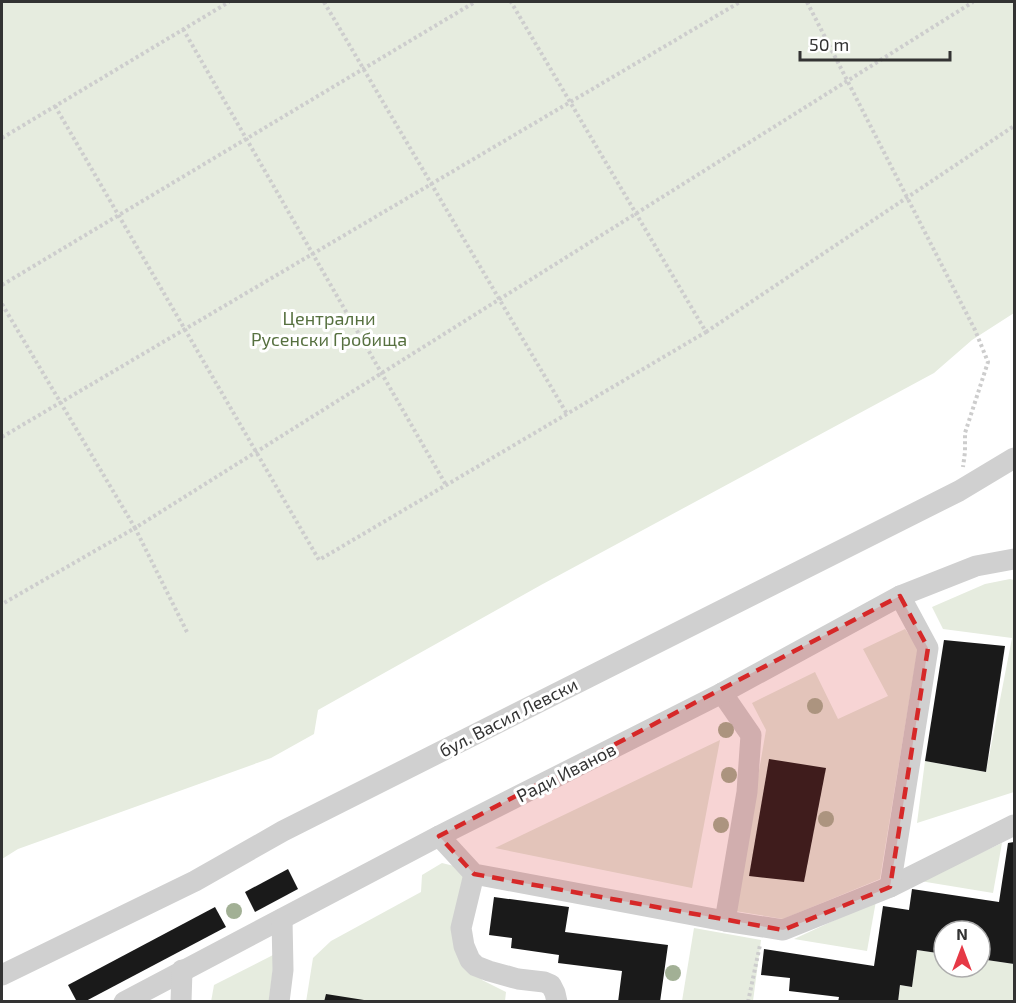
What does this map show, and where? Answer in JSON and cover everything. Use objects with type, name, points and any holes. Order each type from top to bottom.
[{"type":"street","name":"бул. Васил Левски","points":[[2,975],[195,881],[283,831],[959,491],[1014,458]]},
{"type":"street","name":"Ради Иванов","points":[[124,1002],[440,836],[722,693],[900,596],[976,566],[1014,560]]},
{"type":"street","points":[[890,886],[928,648],[900,596]]},
{"type":"street","points":[[722,693],[752,735],[747,792],[724,921]]},
{"type":"street","points":[[440,836],[474,874],[783,930],[890,886],[1014,825]]},
{"type":"street","points":[[474,874],[461,928],[464,946],[470,960],[476,966],[499,974],[544,982],[555,993],[557,1002]]},
{"type":"street","points":[[279,1002],[283,970],[282,919]]},
{"type":"street","points":[[181,1002],[182,970]]},
{"type":"path","points":[[2,138],[229,2]]},
{"type":"path","points":[[324,2],[567,414]]},
{"type":"path","points":[[2,285],[475,2]]},
{"type":"path","points":[[511,2],[706,332]]},
{"type":"path","points":[[2,436],[740,2]]},
{"type":"path","points":[[807,2],[975,330],[988,362],[965,433],[965,452],[959,491]]},
{"type":"path","points":[[2,604],[135,528],[973,2]]},
{"type":"path","points":[[183,29],[446,485]]},
{"type":"path","points":[[55,106],[319,560],[706,332],[1014,126]]},
{"type":"path","points":[[2,304],[135,528],[187,632]]},
{"type":"path","points":[[748,1002],[764,927]]},
{"type":"highlighted area","points":[[900,596],[928,648],[890,887],[783,930],[474,874],[439,836]]},
{"type":"green space","name":"Централни Русенски Гробища","points":[[2,2],[1014,2],[1014,313],[972,340],[934,373],[541,585],[318,710],[314,734],[271,758],[18,849],[2,859]]},
{"type":"green space","points":[[1014,580],[1014,792],[917,823],[925,761],[986,772],[1012,638],[943,629],[932,607],[985,584]]},
{"type":"green space","points":[[905,629],[918,647],[880,879],[783,919],[735,911],[766,730],[752,703],[815,672],[838,719],[888,696],[863,649]]},
{"type":"green space","points":[[720,740],[692,888],[495,848]]},
{"type":"green space","points":[[1002,843],[993,893],[920,881]]},
{"type":"green space","points":[[442,863],[466,869],[457,913],[482,980],[506,992],[505,1001],[306,1002],[313,958],[331,941],[421,892],[422,875]]},
{"type":"green space","points":[[876,901],[867,951],[794,939]]},
{"type":"green space","points":[[694,928],[761,940],[753,1001],[682,1001]]},
{"type":"green space","points":[[917,950],[932,952],[932,979],[992,979],[992,961],[1014,964],[1014,1001],[898,1002],[900,985],[911,987]]},
{"type":"green space","points":[[275,954],[269,1001],[211,1002],[214,985]]},
{"type":"building","points":[[944,640],[1005,646],[986,772],[925,761]]},
{"type":"building","points":[[769,759],[826,768],[804,882],[749,876]]},
{"type":"building","points":[[1014,842],[1014,964],[992,961],[992,919],[932,919],[932,952],[917,950],[912,987],[900,985],[898,1002],[838,1002],[839,997],[789,991],[790,978],[761,975],[764,949],[874,966],[883,906],[909,910],[912,889],[999,902],[1008,843]]},
{"type":"building","points":[[288,869],[298,889],[255,912],[245,892]]},
{"type":"building","points":[[494,897],[569,907],[565,932],[668,945],[660,1002],[618,1002],[622,971],[558,963],[559,955],[511,948],[512,938],[489,935]]},
{"type":"building","points":[[215,907],[226,927],[84,1002],[77,1002],[68,985]]},
{"type":"building","points":[[326,994],[364,1000],[363,1002],[324,1002]]}]
